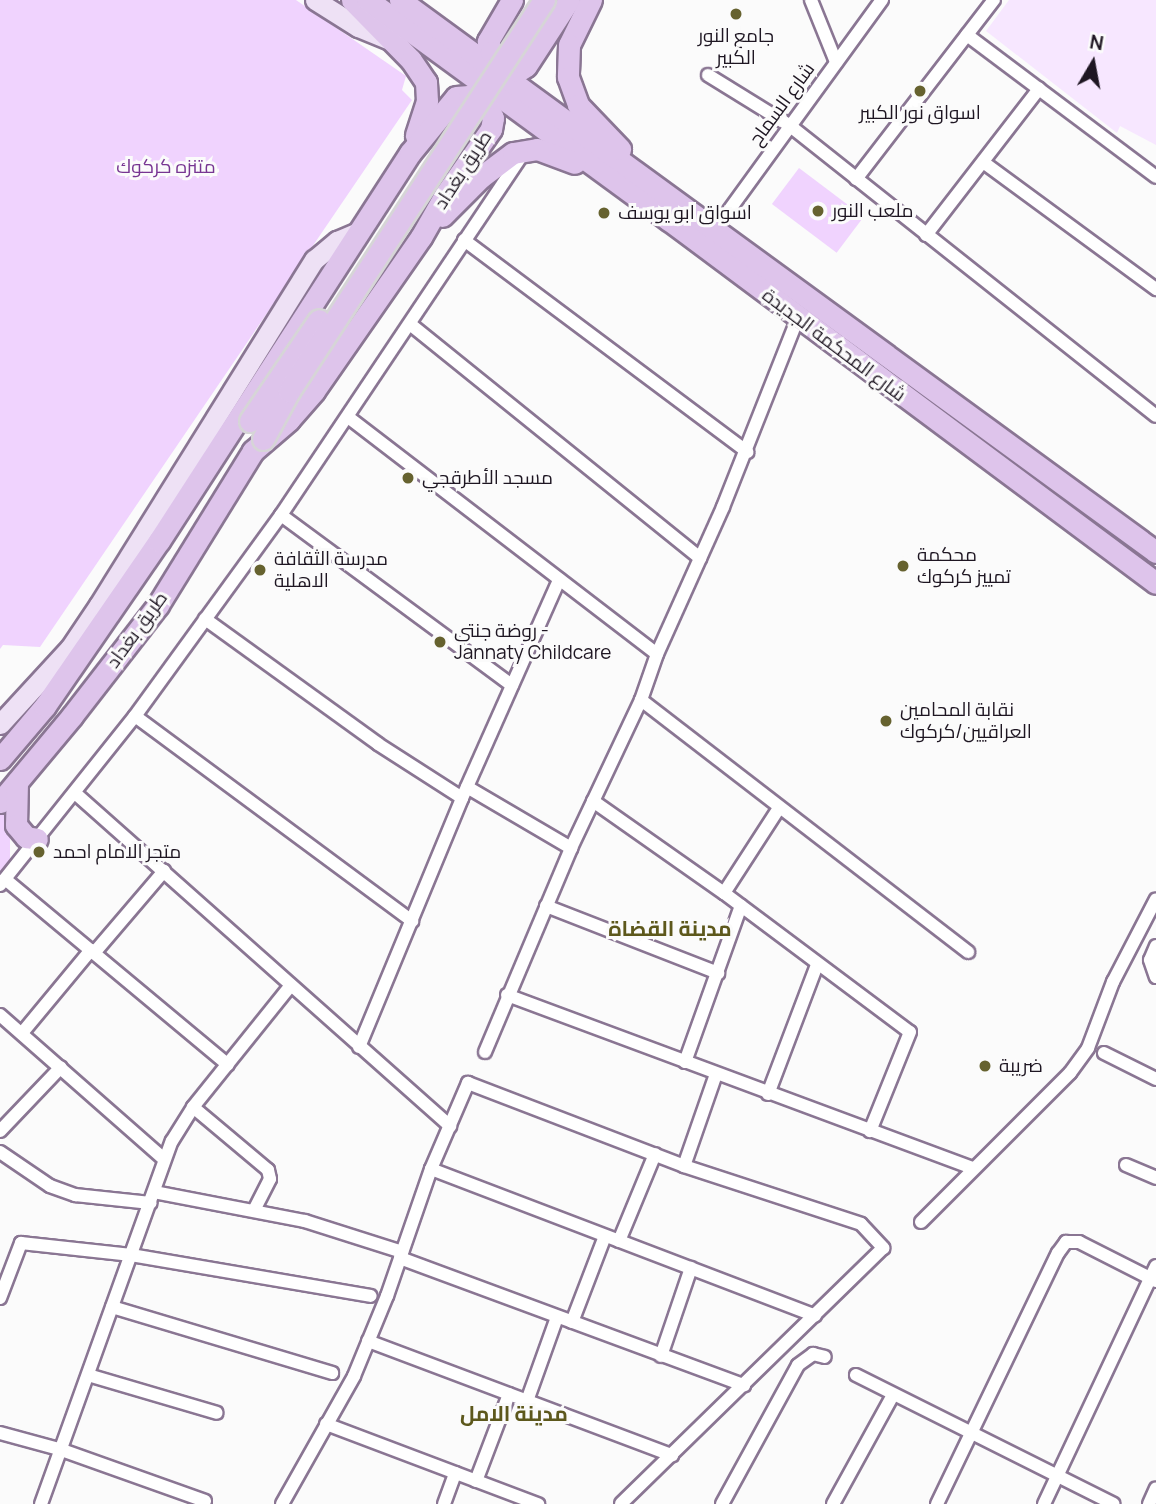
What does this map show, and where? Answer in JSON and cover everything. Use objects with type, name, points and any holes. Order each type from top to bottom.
[{"type":"main road","points":[[315,0],[358,27],[393,41]]},
{"type":"main road","points":[[352,0],[420,73],[427,92],[425,111],[410,153]]},
{"type":"main road","points":[[368,0],[465,59]]},
{"type":"main road","points":[[400,0],[465,59]]},
{"type":"main road","points":[[512,0],[488,41],[491,52],[509,69],[518,71],[526,66],[569,0]]},
{"type":"main road","points":[[210,461],[232,443],[250,421],[531,0]]},
{"type":"main road","points":[[263,439],[297,380],[544,0]]},
{"type":"main road","points":[[591,0],[569,45],[568,77],[578,105],[613,141],[628,179]]},
{"type":"main road","name":"شارع المحكمة الجديدة","points":[[465,59],[628,179],[799,318],[1156,583]]},
{"type":"main road","name":"طريق بغداد","points":[[0,759],[45,706],[163,518],[210,461],[410,153],[456,97],[469,96],[492,113],[491,129],[445,195],[421,237],[310,397],[289,420],[263,439],[253,451],[158,605],[0,802]]},
{"type":"main road","points":[[421,237],[494,165],[513,153],[527,149],[546,150],[628,179]]},
{"type":"main road","name":"شارع المحكمة الجديدة","points":[[628,179],[714,231],[1156,552]]},
{"type":"main road","points":[[0,724],[70,648],[163,518],[314,260],[337,241],[358,232]]},
{"type":"main road","points":[[17,782],[16,825],[26,837],[37,839]]},
{"type":"street","points":[[811,0],[836,62]]},
{"type":"street","name":"شارع السماح","points":[[714,231],[882,0]]},
{"type":"street","points":[[856,179],[994,0]]},
{"type":"street","points":[[967,35],[1156,177]]},
{"type":"street","points":[[708,75],[789,125],[1156,416]]},
{"type":"street","points":[[926,235],[1039,89]]},
{"type":"street","points":[[228,1065],[93,952],[3,882],[135,716],[281,514],[527,149]]},
{"type":"street","points":[[983,162],[1156,289]]},
{"type":"street","points":[[464,240],[747,452]]},
{"type":"street","points":[[485,1052],[571,848],[641,699],[657,654],[747,452],[799,318]]},
{"type":"street","points":[[410,324],[700,558]]},
{"type":"street","points":[[348,417],[657,654]]},
{"type":"street","points":[[281,514],[512,685]]},
{"type":"street","points":[[359,1047],[465,792],[559,580]]},
{"type":"street","points":[[205,619],[378,744],[571,848]]},
{"type":"street","points":[[641,699],[968,952]]},
{"type":"street","points":[[135,716],[412,921]]},
{"type":"street","points":[[75,793],[450,1126]]},
{"type":"street","points":[[593,801],[724,893],[910,1032],[870,1131]]},
{"type":"street","points":[[724,893],[779,807]]},
{"type":"street","points":[[22,1033],[164,871]]},
{"type":"street","points":[[921,1222],[1070,1073],[1088,1048],[1113,982],[1156,900]]},
{"type":"street","points":[[546,906],[718,973]]},
{"type":"street","points":[[685,1062],[741,906]]},
{"type":"street","points":[[1156,946],[1150,960],[1156,977]]},
{"type":"street","points":[[768,1094],[817,965]]},
{"type":"street","points":[[41,1504],[153,1198],[164,1159],[193,1107],[291,985]]},
{"type":"street","points":[[507,995],[973,1168]]},
{"type":"street","points":[[0,1015],[164,1159]]},
{"type":"street","points":[[1104,1053],[1156,1079]]},
{"type":"street","points":[[0,1130],[61,1067]]},
{"type":"street","points":[[684,1166],[716,1074]]},
{"type":"street","points":[[282,1504],[354,1376],[431,1169],[468,1083],[684,1166],[861,1224],[883,1248],[621,1504]]},
{"type":"street","points":[[193,1107],[268,1170],[270,1179],[255,1209]]},
{"type":"street","points":[[0,1152],[50,1186],[75,1195],[153,1198],[255,1209],[401,1255],[557,1317],[744,1385]]},
{"type":"street","points":[[619,1241],[655,1154]]},
{"type":"street","points":[[1126,1165],[1156,1178]]},
{"type":"street","points":[[431,1169],[815,1316]]},
{"type":"street","points":[[572,1322],[605,1236]]},
{"type":"street","points":[[937,1504],[1058,1252],[1066,1242],[1079,1242],[1154,1275],[1045,1504]]},
{"type":"street","points":[[0,1298],[21,1243],[131,1255],[371,1296]]},
{"type":"street","points":[[661,1356],[691,1268]]},
{"type":"street","points":[[112,1307],[332,1373]]},
{"type":"street","points":[[527,1401],[557,1317]]},
{"type":"street","points":[[368,1341],[672,1455]]},
{"type":"street","points":[[722,1504],[798,1365],[813,1354],[825,1357]]},
{"type":"street","points":[[88,1375],[217,1413]]},
{"type":"street","points":[[856,1375],[1114,1504]]},
{"type":"street","points":[[476,1481],[509,1394]]},
{"type":"street","points":[[833,1504],[893,1395]]},
{"type":"street","points":[[327,1424],[538,1504]]},
{"type":"street","points":[[0,1433],[59,1449],[205,1501]]},
{"type":"street","points":[[444,1504],[455,1473]]},
{"type":"street","points":[[1149,1504],[1156,1488]]},
{"type":"shaded area","points":[[1009,0],[1156,0],[1156,145],[1120,126],[1117,133],[986,31]]},
{"type":"green space","name":"متنزه كركوك","points":[[0,0],[296,0],[406,76],[402,90],[412,100],[40,647],[3,645],[0,649]]},
{"type":"green space","name":"ملعب النور","points":[[799,168],[864,217],[837,253],[772,204]]},
{"type":"green space","points":[[10,801],[10,860],[0,872],[0,813]]},
{"type":"place","name":"جامع النور الكبير","points":[[736,14]]},
{"type":"place","name":"اسواق نور الكبير","points":[[920,91]]},
{"type":"place","name":"ملعب النور","points":[[818,211]]},
{"type":"place","name":"اسواق ابو يوسف","points":[[604,213]]},
{"type":"place","name":"مسجد الأطرقجي","points":[[408,478]]},
{"type":"place","name":"محكمة تمييز كركوك","points":[[903,566]]},
{"type":"place","name":"مدرسة الثقافة الاهلية","points":[[260,570]]},
{"type":"place","name":"روضة جنتي - Jannaty Childcare","points":[[440,642]]},
{"type":"place","name":"نقابة المحامين العراقيين/كركوك","points":[[886,721]]},
{"type":"place","name":"متجر الامام احمد","points":[[39,852]]},
{"type":"place","name":"ضريبة","points":[[985,1066]]},
{"type":"district","name":"مدينة القضاة","points":[[670,928]]},
{"type":"district","name":"مدينة الامل","points":[[514,1413]]}]
